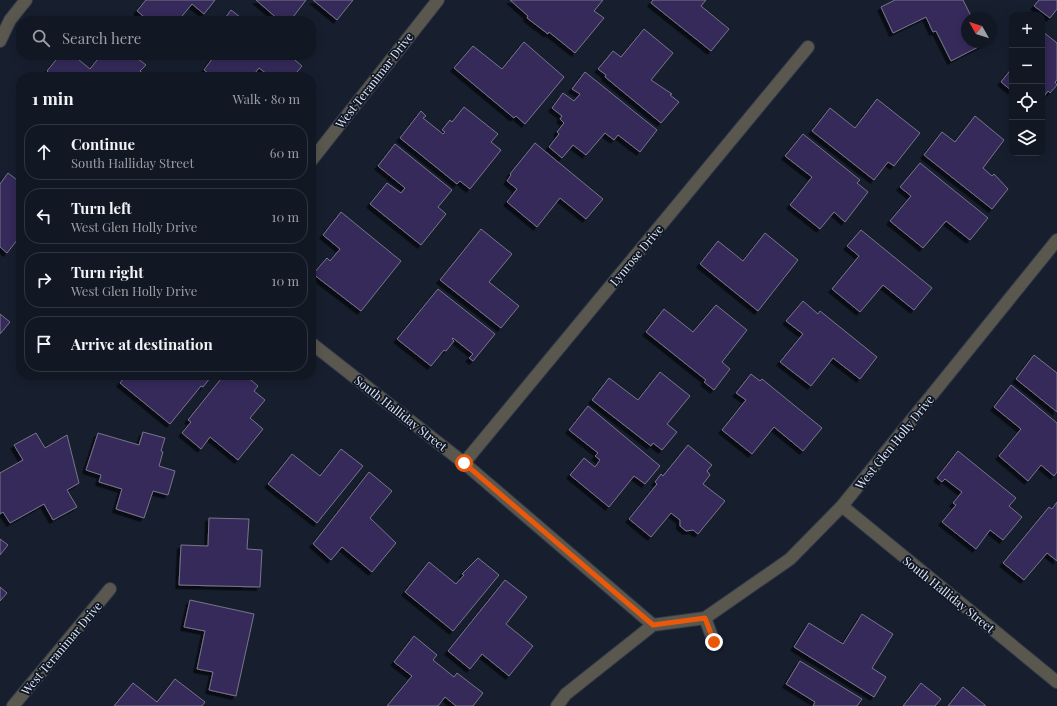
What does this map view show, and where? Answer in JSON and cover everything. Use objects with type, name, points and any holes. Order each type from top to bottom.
[{"type":"street","points":[[0,41],[10,20],[26,0]]},
{"type":"street","name":"West Teranimar Drive","points":[[316,155],[438,0]]},
{"type":"street","name":"Lynrose Drive","points":[[464,463],[808,48]]},
{"type":"street","name":"West Glen Holly Drive","points":[[653,625],[705,618],[790,559],[842,506],[1055,247]]},
{"type":"street","name":"South Halliday Street","points":[[316,347],[464,463],[653,625]]},
{"type":"street","name":"South Halliday Street","points":[[842,506],[1057,682]]},
{"type":"street","name":"West Teranimar Drive","points":[[12,706],[110,589]]},
{"type":"street","points":[[705,618],[714,642]]},
{"type":"street","points":[[557,706],[566,694],[653,625]]},
{"type":"building","points":[[146,0],[215,0],[204,14],[192,4],[182,16],[143,16],[137,11]]},
{"type":"building","points":[[256,0],[306,0],[294,16],[274,16]]},
{"type":"building","points":[[313,0],[353,0],[337,20]]},
{"type":"building","points":[[510,0],[603,0],[594,11],[604,18],[575,53],[549,32],[548,34],[527,18],[528,16]]},
{"type":"building","points":[[653,0],[706,0],[701,6],[729,29],[711,51],[651,3]]},
{"type":"building","points":[[895,0],[963,0],[969,12],[961,12],[961,48],[976,48],[951,61],[936,31],[933,32],[926,17],[893,33],[881,7]]},
{"type":"building","points":[[1039,0],[1057,0],[1057,9],[1050,18],[1045,14],[1045,12],[1042,12],[1034,6]]},
{"type":"building","points":[[231,10],[239,16],[227,16]]},
{"type":"building","points":[[644,29],[673,53],[651,80],[672,94],[670,95],[679,102],[661,123],[605,77],[606,75],[598,69],[613,51],[621,57]]},
{"type":"building","points":[[1045,33],[1057,43],[1057,80],[1055,82],[1057,85],[1050,93],[1048,91],[1045,95]]},
{"type":"building","points":[[524,42],[564,77],[525,124],[516,116],[514,118],[454,68],[473,46],[502,69]]},
{"type":"building","points":[[56,60],[79,60],[90,69],[97,60],[140,60],[146,65],[140,71],[141,72],[47,71]]},
{"type":"building","points":[[211,60],[295,60],[302,66],[297,72],[264,72],[259,68],[256,72],[207,72],[204,70]]},
{"type":"building","points":[[585,72],[657,130],[640,152],[618,135],[614,140],[605,133],[586,155],[573,145],[562,158],[549,147],[559,134],[557,132],[564,123],[560,119],[562,116],[552,108],[563,93],[574,101],[580,94],[572,89]]},
{"type":"building","points":[[1009,72],[1009,89],[1001,82]]},
{"type":"building","points":[[877,99],[920,133],[894,166],[888,162],[874,180],[812,131],[830,108],[855,128]]},
{"type":"building","points":[[464,107],[498,134],[491,142],[501,150],[470,189],[460,181],[457,184],[400,138],[421,111],[426,116],[423,118],[443,134],[445,132],[442,130],[450,120],[452,122]]},
{"type":"building","points":[[975,116],[1004,140],[983,168],[992,176],[994,174],[1008,189],[992,209],[924,155],[942,132],[955,142]]},
{"type":"building","points":[[803,134],[860,180],[857,183],[868,192],[845,222],[834,212],[820,229],[790,205],[812,177],[785,156]]},
{"type":"building","points":[[535,143],[603,199],[586,219],[560,198],[537,227],[507,202],[517,189],[507,181],[511,175],[510,174]]},
{"type":"building","points":[[395,144],[452,190],[438,207],[446,214],[421,245],[370,204],[387,183],[401,193],[405,188],[378,166]]},
{"type":"building","points":[[920,163],[988,218],[970,240],[946,221],[923,248],[890,221],[911,196],[900,187]]},
{"type":"building","points":[[8,173],[16,179],[16,241],[7,253],[0,247],[0,184]]},
{"type":"building","points":[[341,212],[401,261],[361,311],[316,276],[316,271],[327,258],[330,261],[340,249],[323,235]]},
{"type":"building","points":[[481,229],[512,254],[489,282],[519,306],[501,328],[440,280]]},
{"type":"building","points":[[861,230],[932,288],[914,310],[883,285],[860,312],[832,289],[859,256],[847,246]]},
{"type":"building","points":[[765,233],[798,260],[758,311],[700,264],[718,241],[743,261]]},
{"type":"building","points":[[438,289],[495,334],[473,361],[469,358],[473,354],[453,338],[452,339],[454,341],[446,351],[444,350],[431,366],[397,339]]},
{"type":"building","points":[[803,301],[818,314],[820,311],[877,357],[860,379],[833,358],[811,386],[780,362],[803,334],[786,321]]},
{"type":"building","points":[[716,305],[747,330],[722,362],[730,369],[714,390],[704,382],[706,380],[646,332],[664,309],[693,332]]},
{"type":"building","points":[[0,314],[10,322],[0,334]]},
{"type":"building","points":[[1034,355],[1057,373],[1057,412],[1016,379]]},
{"type":"building","points":[[660,372],[690,396],[667,424],[677,432],[662,450],[653,443],[651,446],[592,400],[609,378],[638,400]]},
{"type":"building","points":[[751,374],[760,381],[762,379],[822,428],[803,451],[774,427],[752,454],[722,430],[746,400],[736,393]]},
{"type":"building","points":[[122,380],[208,380],[203,387],[201,386],[170,424],[120,383]]},
{"type":"building","points":[[220,380],[251,380],[258,386],[254,391],[265,400],[250,418],[263,429],[238,460],[210,437],[201,449],[182,433],[191,422],[188,420]]},
{"type":"building","points":[[1011,385],[1057,423],[1057,472],[1054,476],[1041,465],[1028,481],[999,456],[1021,429],[994,407]]},
{"type":"building","points":[[588,406],[660,466],[645,484],[634,476],[609,507],[570,475],[584,458],[595,467],[600,460],[595,456],[598,453],[569,430]]},
{"type":"building","points":[[143,432],[165,438],[159,466],[175,471],[168,495],[153,491],[144,518],[116,509],[122,489],[99,482],[101,475],[86,470],[98,433],[139,445]]},
{"type":"building","points":[[36,433],[45,448],[67,435],[79,483],[67,490],[77,507],[53,520],[44,504],[10,523],[3,512],[0,514],[0,473],[23,460],[14,445]]},
{"type":"building","points":[[688,445],[712,465],[707,471],[710,475],[703,484],[725,501],[698,534],[693,530],[686,531],[680,526],[680,520],[671,513],[651,537],[629,519],[657,484],[655,482],[661,474],[663,476]]},
{"type":"building","points":[[341,449],[363,466],[317,523],[268,484],[292,454],[320,476]]},
{"type":"building","points":[[958,451],[1016,498],[1009,506],[1022,517],[1003,540],[990,530],[976,549],[942,522],[956,505],[953,503],[962,492],[945,479],[942,482],[937,478]]},
{"type":"building","points":[[369,472],[392,491],[370,518],[396,543],[372,572],[342,547],[331,560],[313,544]]},
{"type":"building","points":[[1057,502],[1057,561],[1047,553],[1024,580],[1003,563],[1049,507],[1052,509]]},
{"type":"building","points":[[209,518],[249,519],[247,549],[262,550],[260,587],[179,585],[181,545],[208,546]]},
{"type":"building","points":[[0,539],[8,545],[0,555]]},
{"type":"building","points":[[478,558],[499,575],[453,631],[405,592],[429,562],[456,584],[464,575],[462,574]]},
{"type":"building","points":[[505,580],[527,597],[506,624],[533,646],[509,676],[482,654],[470,669],[448,651]]},
{"type":"building","points":[[0,587],[7,593],[0,601]]},
{"type":"building","points":[[190,600],[254,614],[236,696],[209,690],[213,672],[197,669],[205,631],[184,627]]},
{"type":"building","points":[[862,614],[893,634],[872,668],[886,677],[874,697],[794,647],[809,623],[843,644]]},
{"type":"building","points":[[414,636],[437,655],[433,660],[454,677],[457,673],[483,693],[473,706],[456,706],[445,697],[438,706],[387,706],[412,676],[394,662]]},
{"type":"building","points":[[800,661],[862,699],[857,706],[813,706],[815,702],[786,684]]},
{"type":"building","points":[[175,679],[205,702],[202,706],[114,706],[133,683],[157,702]]},
{"type":"building","points":[[921,683],[941,699],[935,706],[903,706]]},
{"type":"building","points":[[963,687],[986,706],[948,706]]},
{"type":"route","points":[[464,463],[653,625],[705,618],[714,642]]}]
